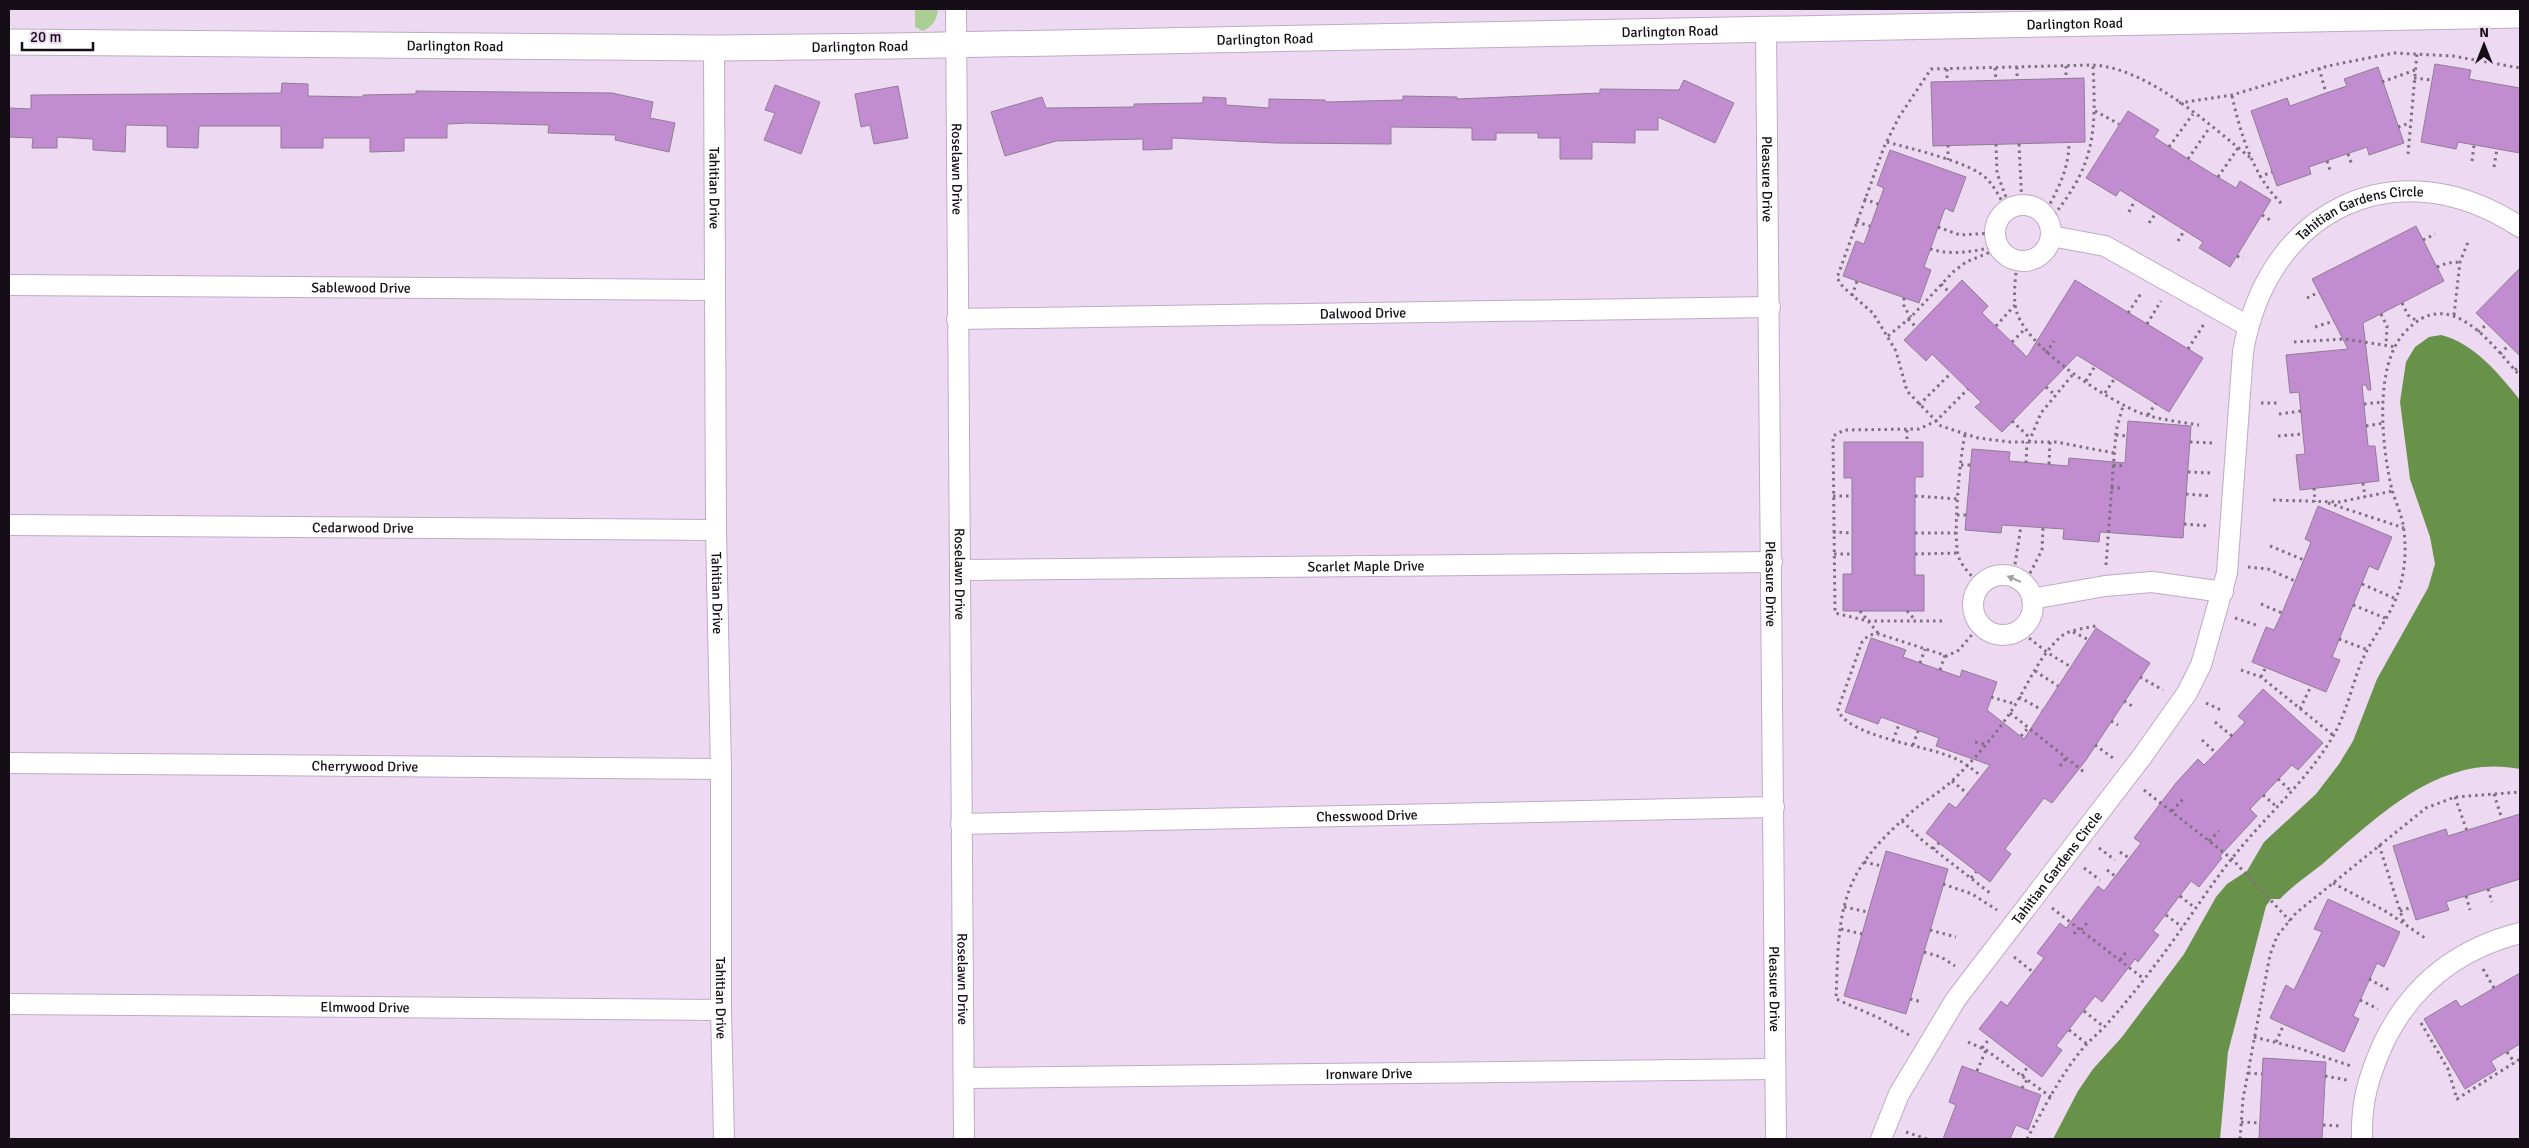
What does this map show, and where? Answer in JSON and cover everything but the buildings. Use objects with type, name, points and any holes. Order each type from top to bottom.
[{"type":"street","name":"Roselawn Drive","points":[[956,9],[956,319],[960,570],[964,1139]]},
{"type":"street","name":"Darlington Road","points":[[9,42],[714,48],[2520,15]]},
{"type":"street","name":"Pleasure Drive","points":[[1766,29],[1776,1139]]},
{"type":"street","name":"Tahitian Drive","points":[[714,48],[716,530],[721,768],[721,1010],[724,1139]]},
{"type":"street","name":"Tahitian Gardens Circle","points":[[1881,1139],[1899,1094],[1926,1045],[1973,976],[2127,778],[2186,693],[2201,665],[2223,592],[2227,565],[2243,352],[2248,326],[2256,299],[2284,254],[2316,222],[2345,204],[2394,191],[2425,192],[2452,196],[2484,207],[2520,227]]},
{"type":"street","points":[[2048,224],[2049,245],[2036,258],[2017,260],[2009,256],[1998,242],[2000,216],[2013,208],[2034,207],[2048,224],[2105,246],[2248,326]]},
{"type":"street","name":"Sablewood Drive","points":[[9,285],[715,290]]},
{"type":"street","name":"Dalwood Drive","points":[[956,319],[1770,308]]},
{"type":"street","name":"Cedarwood Drive","points":[[9,525],[716,530]]},
{"type":"street","name":"Scarlet Maple Drive","points":[[960,570],[1772,562]]},
{"type":"street","points":[[2023,587],[2030,618],[2019,630],[2006,635],[1997,634],[1987,631],[1980,625],[1973,607],[1973,598],[1980,586],[1993,577],[2003,575],[2023,587],[2105,586],[2152,582],[2223,592]]},
{"type":"street","name":"Cherrywood Drive","points":[[9,763],[721,768]]},
{"type":"street","name":"Chesswood Drive","points":[[961,824],[1774,808]]},
{"type":"street","points":[[2362,1139],[2362,1108],[2366,1084],[2392,1026],[2408,1002],[2442,967],[2462,954],[2485,944],[2520,933]]},
{"type":"street","name":"Elmwood Drive","points":[[9,1004],[721,1010]]},
{"type":"street","name":"Ironware Drive","points":[[964,1078],[1775,1069]]},
{"type":"path","points":[[2408,154],[2417,53]]},
{"type":"path","points":[[2178,103],[2232,95],[2319,68],[2376,56],[2417,53],[2453,56],[2520,68]]},
{"type":"path","points":[[2048,224],[2073,191],[2084,167],[2094,129],[2093,65]]},
{"type":"path","points":[[2114,453],[2050,442],[1999,442],[1965,435],[1946,429],[1919,405],[1907,391],[1896,351],[1888,336],[1873,313],[1852,296],[1839,282],[1837,273],[1886,142],[1899,116],[1931,69],[2093,65],[2116,69],[2143,79],[2252,159]]},
{"type":"path","points":[[2066,66],[2066,79]]},
{"type":"path","points":[[2017,67],[2017,80]]},
{"type":"path","points":[[1995,68],[1996,81]]},
{"type":"path","points":[[2319,68],[2326,93]]},
{"type":"path","points":[[1947,69],[1947,82]]},
{"type":"path","points":[[2382,82],[2414,70]]},
{"type":"path","points":[[2414,78],[2432,80]]},
{"type":"path","points":[[2232,95],[2259,177],[2270,193],[2282,204]]},
{"type":"path","points":[[2095,111],[2119,124]]},
{"type":"path","points":[[2169,147],[2192,114]]},
{"type":"path","points":[[2398,127],[2410,123]]},
{"type":"path","points":[[2188,159],[2210,127]]},
{"type":"path","points":[[1886,142],[1948,160],[1987,179],[2013,208]]},
{"type":"path","points":[[2048,224],[2069,159],[2069,142]]},
{"type":"path","points":[[1996,144],[1997,173],[2013,208]]},
{"type":"path","points":[[2013,208],[2020,144]]},
{"type":"path","points":[[1948,145],[1948,160]]},
{"type":"path","points":[[2472,161],[2474,145]]},
{"type":"path","points":[[2218,177],[2238,148]]},
{"type":"path","points":[[2494,167],[2497,149]]},
{"type":"path","points":[[2348,154],[2352,165]]},
{"type":"path","points":[[2327,161],[2331,173]]},
{"type":"path","points":[[2259,177],[2272,172]]},
{"type":"path","points":[[1864,199],[1878,204]]},
{"type":"path","points":[[2129,212],[2135,200]]},
{"type":"path","points":[[2149,223],[2156,213]]},
{"type":"path","points":[[2262,215],[2270,220]]},
{"type":"path","points":[[1856,222],[1870,226]]},
{"type":"path","points":[[1938,228],[1960,236],[1998,242]]},
{"type":"path","points":[[2178,241],[2184,231]]},
{"type":"path","points":[[2423,240],[2435,234]]},
{"type":"path","points":[[1930,249],[1951,254],[1963,254],[1998,242]]},
{"type":"path","points":[[1888,336],[1910,318],[1940,284],[1966,262],[1998,242]]},
{"type":"path","points":[[2454,315],[2460,262],[2468,242]]},
{"type":"path","points":[[2237,256],[2243,259]]},
{"type":"path","points":[[2017,260],[2015,305],[2025,329],[2046,353],[2123,406],[2148,415],[2199,425]]},
{"type":"path","points":[[2437,267],[2447,262],[2460,262]]},
{"type":"path","points":[[1852,296],[1857,281]]},
{"type":"path","points":[[1940,284],[1950,293]]},
{"type":"path","points":[[2307,298],[2319,292]]},
{"type":"path","points":[[1904,298],[1904,307],[1916,327]]},
{"type":"path","points":[[2402,303],[2408,315],[2417,321]]},
{"type":"path","points":[[1996,326],[2015,305]]},
{"type":"path","points":[[2188,349],[2214,308]]},
{"type":"path","points":[[2026,1139],[2051,1097],[2087,1044],[2104,1027],[2144,979],[2232,859],[2311,768],[2334,736],[2346,711],[2368,650],[2396,599],[2403,575],[2404,528],[2393,491],[2384,423],[2384,402],[2387,370],[2391,355],[2404,333],[2421,318],[2436,313],[2454,315],[2465,319],[2520,376]]},
{"type":"path","points":[[2381,314],[2387,326],[2386,345]]},
{"type":"path","points":[[2315,327],[2334,321]]},
{"type":"path","points":[[2478,332],[2487,324]]},
{"type":"path","points":[[2012,342],[2025,329]]},
{"type":"path","points":[[2294,342],[2345,339],[2396,347]]},
{"type":"path","points":[[2046,353],[2054,341]]},
{"type":"path","points":[[2500,354],[2509,345]]},
{"type":"path","points":[[2515,370],[2520,364]]},
{"type":"path","points":[[2086,381],[2094,366]]},
{"type":"path","points":[[1919,405],[1951,373]]},
{"type":"path","points":[[2026,463],[2029,441],[2041,413],[2074,373]]},
{"type":"path","points":[[2105,393],[2115,378]]},
{"type":"path","points":[[2046,387],[2055,395]]},
{"type":"path","points":[[1942,620],[1868,621],[1835,613],[1832,442],[1836,433],[1844,430],[1919,429],[1936,421],[1968,389]]},
{"type":"path","points":[[2364,404],[2384,402]]},
{"type":"path","points":[[2148,415],[2156,403]]},
{"type":"path","points":[[2105,586],[2114,453],[2123,406]]},
{"type":"path","points":[[2279,414],[2301,411]]},
{"type":"path","points":[[2012,421],[2029,441]]},
{"type":"path","points":[[2366,426],[2384,423]]},
{"type":"path","points":[[1907,430],[1907,442]]},
{"type":"path","points":[[2278,436],[2303,434]]},
{"type":"path","points":[[1965,435],[1956,533],[1959,559],[1980,586]]},
{"type":"path","points":[[2116,435],[2127,436]]},
{"type":"path","points":[[2049,464],[2050,442]]},
{"type":"path","points":[[1961,465],[1970,465]]},
{"type":"path","points":[[2113,465],[2125,466]]},
{"type":"path","points":[[2105,477],[2112,478]]},
{"type":"path","points":[[2363,483],[2364,497]]},
{"type":"path","points":[[2111,488],[2123,488]]},
{"type":"path","points":[[2314,488],[2315,502]]},
{"type":"path","points":[[2273,500],[2325,502],[2393,491]]},
{"type":"path","points":[[1833,496],[1852,496]]},
{"type":"path","points":[[1915,496],[1958,499]]},
{"type":"path","points":[[2325,502],[2404,528]]},
{"type":"path","points":[[1957,515],[1966,515]]},
{"type":"path","points":[[2021,526],[2023,587]]},
{"type":"path","points":[[2101,526],[2108,526]]},
{"type":"path","points":[[2023,587],[2042,550],[2044,528]]},
{"type":"path","points":[[1833,532],[1852,533]]},
{"type":"path","points":[[1915,533],[1956,533]]},
{"type":"path","points":[[2270,546],[2304,560]]},
{"type":"path","points":[[1915,554],[1958,553]]},
{"type":"path","points":[[1834,554],[1852,554]]},
{"type":"path","points":[[2227,565],[2268,569],[2295,581]]},
{"type":"path","points":[[2362,584],[2396,599]]},
{"type":"path","points":[[2261,604],[2282,613]]},
{"type":"path","points":[[2353,605],[2385,618]]},
{"type":"path","points":[[1860,611],[1879,634]]},
{"type":"path","points":[[1907,611],[1915,621]]},
{"type":"path","points":[[1980,625],[1959,650],[1945,655],[1879,634],[1869,635],[1862,642],[1838,709],[1842,718],[1850,723],[1893,741],[1948,755],[1967,765],[1981,776]]},
{"type":"path","points":[[1926,1045],[1879,1018],[1836,999],[1844,906],[1854,879],[1879,843],[1902,821],[1952,781],[1985,744],[2010,713],[2035,672],[2064,634],[2100,625]]},
{"type":"path","points":[[2019,630],[2048,653],[2071,667]]},
{"type":"path","points":[[2073,632],[2088,640]]},
{"type":"path","points":[[2339,639],[2368,650]]},
{"type":"path","points":[[1920,663],[1925,649]]},
{"type":"path","points":[[1940,670],[1945,655]]},
{"type":"path","points":[[2260,677],[2266,667]]},
{"type":"path","points":[[2241,670],[2260,677],[2334,736]]},
{"type":"path","points":[[2035,672],[2058,686]]},
{"type":"path","points":[[2300,709],[2311,686]]},
{"type":"path","points":[[1991,697],[2015,704]]},
{"type":"path","points":[[2019,697],[2042,710]]},
{"type":"path","points":[[2124,701],[2132,706]]},
{"type":"path","points":[[2010,713],[2084,772]]},
{"type":"path","points":[[2112,721],[2118,725]]},
{"type":"path","points":[[2215,722],[2232,736]]},
{"type":"path","points":[[1893,741],[1899,724]]},
{"type":"path","points":[[2021,736],[2028,728]]},
{"type":"path","points":[[1913,746],[1918,731]]},
{"type":"path","points":[[2202,740],[2216,753]]},
{"type":"path","points":[[1975,742],[1985,744]]},
{"type":"path","points":[[2060,766],[2066,758]]},
{"type":"path","points":[[2127,778],[2232,859],[2290,921]]},
{"type":"path","points":[[2278,779],[2291,791]]},
{"type":"path","points":[[1952,781],[1968,794]]},
{"type":"path","points":[[2240,1139],[2248,1073],[2270,956],[2278,936],[2296,912],[2426,808],[2456,797],[2520,792]]},
{"type":"path","points":[[2494,794],[2502,819]]},
{"type":"path","points":[[2263,795],[2277,807]]},
{"type":"path","points":[[2456,797],[2467,831]]},
{"type":"path","points":[[2172,811],[2184,798]]},
{"type":"path","points":[[1902,821],[1933,849],[1990,893]]},
{"type":"path","points":[[2210,841],[2219,831]]},
{"type":"path","points":[[1933,849],[1939,842]]},
{"type":"path","points":[[2379,845],[2405,924]]},
{"type":"path","points":[[2120,852],[2129,858]]},
{"type":"path","points":[[1864,862],[1882,866]]},
{"type":"path","points":[[2107,870],[2115,876]]},
{"type":"path","points":[[1971,878],[1976,872]]},
{"type":"path","points":[[2333,883],[2387,912],[2425,938]]},
{"type":"path","points":[[1943,884],[1972,894],[2016,922]]},
{"type":"path","points":[[2488,889],[2492,902]]},
{"type":"path","points":[[2180,896],[2195,908]]},
{"type":"path","points":[[2466,896],[2470,910]]},
{"type":"path","points":[[1844,906],[1868,912]]},
{"type":"path","points":[[2400,910],[2412,906]]},
{"type":"path","points":[[2051,907],[2144,979]]},
{"type":"path","points":[[2166,915],[2182,927]]},
{"type":"path","points":[[2074,934],[2087,923]]},
{"type":"path","points":[[1841,929],[1862,934]]},
{"type":"path","points":[[1930,930],[1956,937]]},
{"type":"path","points":[[1924,952],[1940,957],[1973,976]]},
{"type":"path","points":[[2112,963],[2126,952]]},
{"type":"path","points":[[2014,956],[2033,972]]},
{"type":"path","points":[[2474,972],[2486,965]]},
{"type":"path","points":[[1910,999],[1922,1002]]},
{"type":"path","points":[[2084,1011],[2104,1027]]},
{"type":"path","points":[[2422,1018],[2422,1026],[2448,1069],[2456,1099],[2520,1060]]},
{"type":"path","points":[[2276,1042],[2284,1024]]},
{"type":"path","points":[[2069,1030],[2087,1044]]},
{"type":"path","points":[[2254,1037],[2356,1067]]},
{"type":"path","points":[[1977,1071],[1984,1049],[1990,1038]]},
{"type":"path","points":[[1968,1042],[1984,1049],[2051,1097]]},
{"type":"path","points":[[2507,1052],[2515,1063]]},
{"type":"path","points":[[2022,1076],[2028,1066]]},
{"type":"path","points":[[2248,1073],[2262,1074]]},
{"type":"path","points":[[2022,1088],[2027,1080]]},
{"type":"path","points":[[2241,1122],[2260,1122]]},
{"type":"shaded area","points":[[915,9],[938,9],[934,22],[923,31],[915,27]]},
{"type":"shaded area","points":[[2441,335],[2453,339],[2475,352],[2494,370],[2520,400],[2520,769],[2492,766],[2465,770],[2439,779],[2414,791],[2369,824],[2280,899],[2271,899],[2266,906],[2228,1052],[2220,1139],[2053,1139],[2078,1091],[2093,1069],[2122,1037],[2184,954],[2216,897],[2227,884],[2247,871],[2264,842],[2316,794],[2339,764],[2353,741],[2377,679],[2428,588],[2435,564],[2430,537],[2410,479],[2400,402],[2406,362],[2415,347],[2429,337]]}]
